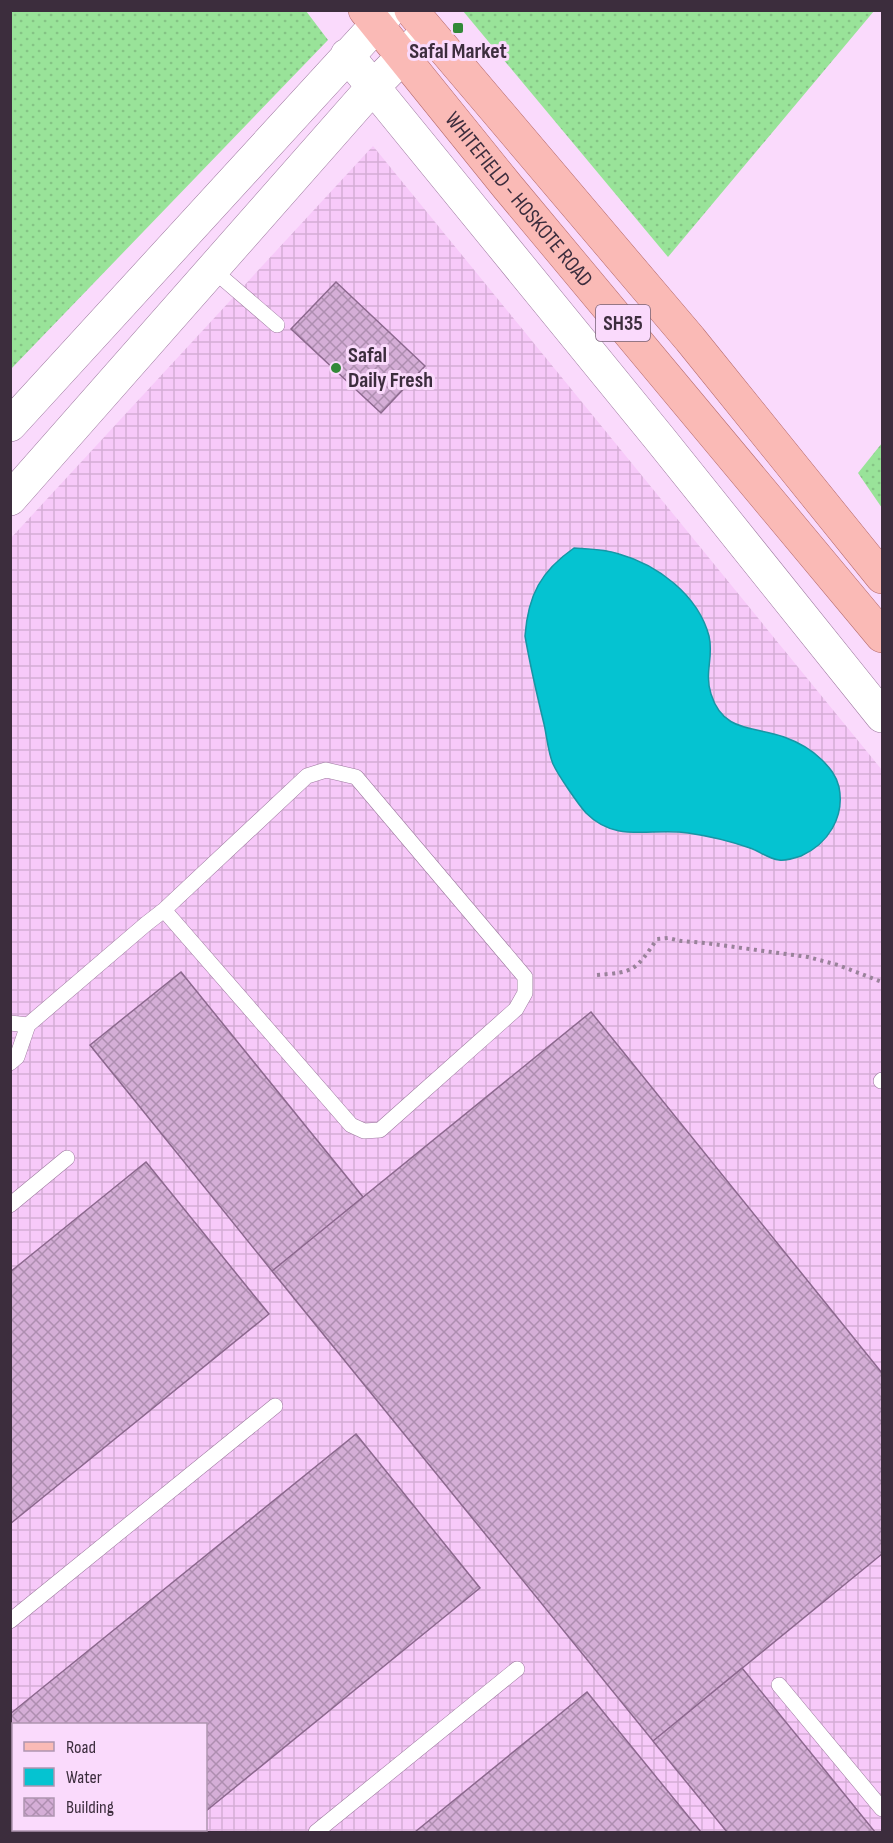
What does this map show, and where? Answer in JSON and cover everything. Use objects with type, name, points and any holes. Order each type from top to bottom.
[{"type":"main road","name":"WHITEFIELD - HOSKOTE ROAD","points":[[377,15],[402,55],[507,186],[882,636]]},
{"type":"main road","name":"WHITEFIELD - HOSKOTE ROAD","points":[[419,21],[690,339],[882,577]]},
{"type":"street","points":[[10,425],[347,56],[377,15]]},
{"type":"street","points":[[10,499],[402,55],[419,21]]},
{"type":"street","points":[[347,56],[652,429],[882,716]]},
{"type":"street","points":[[178,240],[212,269]]},
{"type":"lane","points":[[212,269],[278,325]]},
{"type":"lane","points":[[10,1063],[17,1057],[28,1025],[164,910],[307,776],[326,770],[356,777],[525,977],[525,993],[516,1009],[380,1130],[364,1131],[351,1125],[164,910]]},
{"type":"lane","points":[[10,1023],[28,1025]]},
{"type":"lane","points":[[10,1205],[68,1158]]},
{"type":"lane","points":[[10,1621],[275,1406]]},
{"type":"lane","points":[[316,1833],[517,1669]]},
{"type":"lane","points":[[779,1684],[882,1809]]},
{"type":"path","points":[[597,975],[625,973],[635,967],[657,939],[668,938],[808,957],[838,965],[882,982]]},
{"type":"shaded area","points":[[373,146],[882,770],[882,1832],[11,1832],[10,539]]},
{"type":"green space","points":[[11,10],[306,11],[328,40],[11,369]]},
{"type":"green space","points":[[463,11],[874,11],[668,257]]},
{"type":"green space","points":[[882,443],[882,508],[858,473]]},
{"type":"water","points":[[574,548],[608,551],[634,559],[662,574],[674,584],[696,607],[704,621],[710,644],[709,686],[716,707],[723,716],[741,726],[784,737],[800,744],[818,756],[830,769],[839,787],[837,819],[826,837],[811,851],[787,860],[779,860],[742,845],[704,836],[674,832],[622,831],[610,828],[598,823],[582,809],[551,759],[525,636],[529,608],[538,585],[553,566]]},
{"type":"building","points":[[336,282],[425,366],[381,413],[291,329]]},
{"type":"building","points":[[181,972],[363,1197],[272,1271],[90,1045]]},
{"type":"building","points":[[591,1012],[882,1373],[882,1554],[653,1741],[272,1271]]},
{"type":"building","points":[[146,1162],[269,1314],[10,1524],[10,1272]]},
{"type":"building","points":[[356,1434],[480,1588],[207,1810],[207,1723],[12,1723],[12,1785],[10,1783],[10,1714]]},
{"type":"building","points":[[742,1668],[875,1832],[727,1832],[653,1741]]},
{"type":"building","points":[[587,1692],[701,1832],[415,1832]]},
{"type":"building","points":[[50,1831],[181,1831],[179,1832]]},
{"type":"place","name":"Safal Market","points":[[458,28]]},
{"type":"place","name":"Safal Daily Fresh","points":[[336,368]]}]
